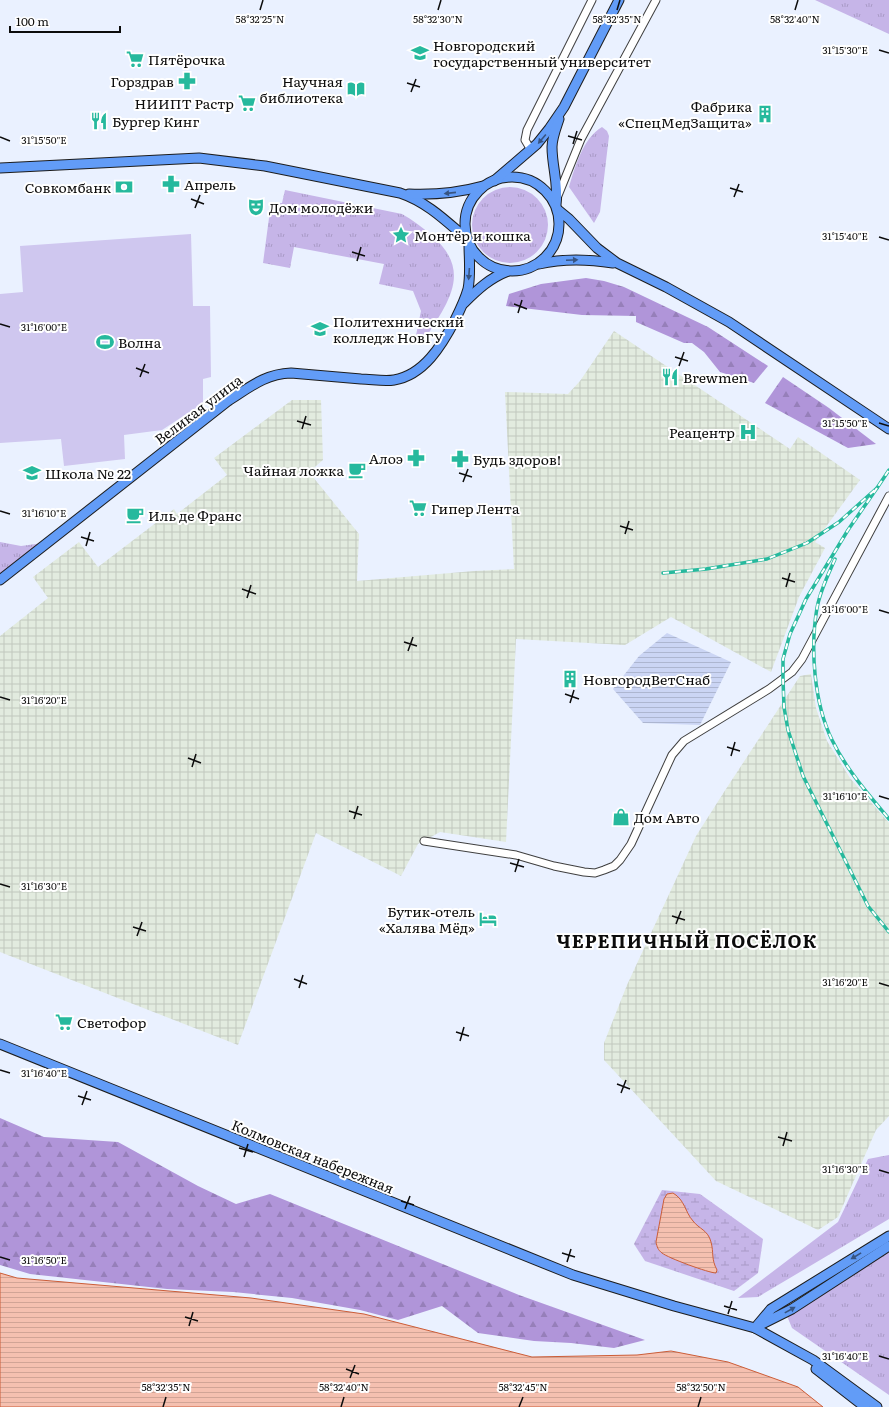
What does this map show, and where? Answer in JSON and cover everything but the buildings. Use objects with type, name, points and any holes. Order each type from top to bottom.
[{"type":"main road","points":[[463,304],[468,289],[470,271],[465,222],[466,212],[475,196],[531,150],[543,137],[564,107],[620,0]]},
{"type":"main road","points":[[534,265],[547,256],[556,241],[559,231],[557,180],[552,145],[564,107]]},
{"type":"main road","points":[[0,168],[199,158],[265,166],[400,193],[440,194],[458,192],[490,184],[499,180],[514,178],[530,182],[545,191],[597,248],[617,263],[666,287],[729,322],[889,429]]},
{"type":"main road","points":[[400,193],[417,200],[432,209],[468,241],[476,255],[482,261],[498,269],[518,270],[534,265],[574,259],[598,260],[617,263]]},
{"type":"main road","points":[[463,304],[481,286],[510,270]]},
{"type":"main road","name":"Великая улица","points":[[0,580],[228,401],[252,386],[269,376],[291,373],[388,380],[406,376],[421,366],[433,354],[450,330],[463,304]]},
{"type":"main road","name":"Колмовская набережная","points":[[0,1044],[573,1275],[674,1306],[755,1328],[813,1360],[878,1407]]},
{"type":"main road","points":[[755,1328],[771,1309],[889,1236]]},
{"type":"main road","points":[[755,1328],[792,1309],[889,1246]]},
{"type":"main road","name":"Колмовская набережная","points":[[755,1328],[795,1353],[865,1407]]},
{"type":"street","points":[[531,150],[525,140],[527,130],[592,0]]},
{"type":"street","points":[[557,205],[578,146],[656,0]]},
{"type":"street","points":[[424,841],[516,855],[554,866],[584,872],[595,873],[614,866],[631,844],[672,755],[684,741],[769,690],[792,672],[802,659],[832,599],[889,496]]},
{"type":"shaded area","name":"Волна","points":[[191,234],[193,306],[210,306],[211,377],[203,379],[203,403],[162,430],[124,435],[125,459],[64,466],[61,439],[0,443],[0,294],[23,292],[20,246]]},
{"type":"shaded area","points":[[614,331],[790,449],[798,437],[860,480],[815,542],[825,548],[799,597],[771,672],[671,617],[625,645],[516,639],[506,842],[440,832],[418,844],[401,876],[316,833],[238,1045],[0,952],[0,636],[48,598],[33,577],[79,542],[98,567],[174,509],[177,514],[227,475],[214,458],[292,400],[321,400],[323,460],[309,472],[359,534],[357,581],[514,569],[505,392],[568,394],[580,381]]},
{"type":"shaded area","points":[[667,633],[731,662],[700,725],[643,723],[613,689],[639,656]]},
{"type":"shaded area","points":[[811,674],[816,708],[827,741],[850,778],[889,823],[889,1116],[876,1130],[838,1217],[818,1230],[716,1181],[604,1060],[604,1043],[627,985],[696,836],[800,676]]},
{"type":"shaded area","points":[[673,1193],[680,1199],[690,1218],[695,1224],[706,1232],[710,1238],[714,1263],[717,1270],[716,1273],[697,1268],[672,1258],[662,1253],[658,1248],[656,1242],[664,1199],[667,1194]]},
{"type":"shaded area","points":[[0,1273],[17,1278],[251,1298],[364,1314],[532,1357],[637,1355],[671,1351],[728,1362],[798,1387],[823,1407],[0,1407]]},
{"type":"green space","points":[[815,0],[889,0],[889,34]]},
{"type":"green space","points":[[602,127],[607,131],[609,136],[600,212],[594,223],[569,187],[577,162],[585,146],[595,132]]},
{"type":"green space","points":[[510,187],[525,190],[537,198],[545,210],[548,225],[545,240],[537,252],[525,260],[510,263],[495,260],[483,252],[475,240],[472,225],[475,210],[483,198],[495,190]]},
{"type":"green space","points":[[285,190],[402,214],[414,221],[445,249],[452,262],[454,275],[452,288],[447,301],[423,342],[415,340],[421,311],[413,291],[379,284],[384,264],[294,247],[290,268],[263,263],[271,203],[282,203]]},
{"type":"green space","points":[[586,278],[604,281],[624,287],[708,327],[768,366],[754,383],[720,372],[704,352],[692,343],[684,343],[636,322],[636,316],[582,315],[506,306],[509,294],[541,284]]},
{"type":"green space","points":[[783,377],[829,408],[876,444],[848,448],[765,403]]},
{"type":"green space","points":[[0,542],[21,546],[43,543],[0,576]]},
{"type":"green space","points":[[0,1118],[44,1137],[118,1142],[198,1186],[236,1204],[270,1194],[519,1295],[645,1340],[614,1348],[571,1343],[534,1341],[478,1333],[442,1306],[398,1320],[360,1310],[292,1298],[233,1292],[167,1289],[30,1274],[0,1265]]},
{"type":"green space","points":[[889,1155],[889,1219],[758,1297],[738,1298],[838,1222],[868,1159]]},
{"type":"green space","points":[[662,1190],[700,1194],[763,1239],[758,1273],[734,1291],[645,1261],[634,1244]]},
{"type":"green space","points":[[889,1251],[889,1395],[792,1328],[787,1316]]},
{"type":"railway","points":[[663,573],[706,569],[767,559],[807,543],[839,522],[877,488],[889,470]]},
{"type":"railway","points":[[877,488],[848,530],[806,599],[790,634],[783,659],[783,679],[784,707],[788,730],[803,776],[868,906],[889,932]]},
{"type":"railway","points":[[835,559],[824,583],[817,608],[814,640],[817,693],[826,725],[838,751],[858,781],[889,819]]},
{"type":"place","name":"Новгородский государственный университет","points":[[420,53]]},
{"type":"place","name":"Пятёрочка","points":[[135,59]]},
{"type":"place","name":"Горздрав","points":[[187,81]]},
{"type":"place","name":"Научная библиотека","points":[[356,89]]},
{"type":"place","name":"НИИПТ Растр","points":[[247,103]]},
{"type":"place","name":"Фабрика «СпецМедЗащита»","points":[[765,114]]},
{"type":"place","name":"Бургер Кинг","points":[[99,121]]},
{"type":"place","name":"Апрель","points":[[171,184]]},
{"type":"place","name":"Совкомбанк","points":[[124,187]]},
{"type":"place","name":"Дом молодёжи","points":[[256,207]]},
{"type":"place","name":"Монтёр и кошка","points":[[401,235]]},
{"type":"place","name":"Политехнический колледж НовГУ","points":[[320,329]]},
{"type":"place","name":"Волна","points":[[105,342]]},
{"type":"place","name":"Brewmen","points":[[670,377]]},
{"type":"place","name":"Реацентр","points":[[748,432]]},
{"type":"place","name":"Алоэ","points":[[416,458]]},
{"type":"place","name":"Будь здоров!","points":[[460,459]]},
{"type":"place","name":"Чайная ложка","points":[[357,470]]},
{"type":"place","name":"Школа № 22","points":[[32,473]]},
{"type":"place","name":"Гипер Лента","points":[[418,508]]},
{"type":"place","name":"Иль де Франс","points":[[135,515]]},
{"type":"place","name":"НовгородВетСнаб","points":[[570,679]]},
{"type":"place","name":"Дом Авто","points":[[621,817]]},
{"type":"place","name":"Бутик-отель «Халява Мёд»","points":[[488,919]]},
{"type":"place","name":"Светофор","points":[[64,1022]]},
{"type":"district","name":"ЧЕРЕПИЧНЫЙ ПОСЁЛОК","points":[[687,940]]}]
